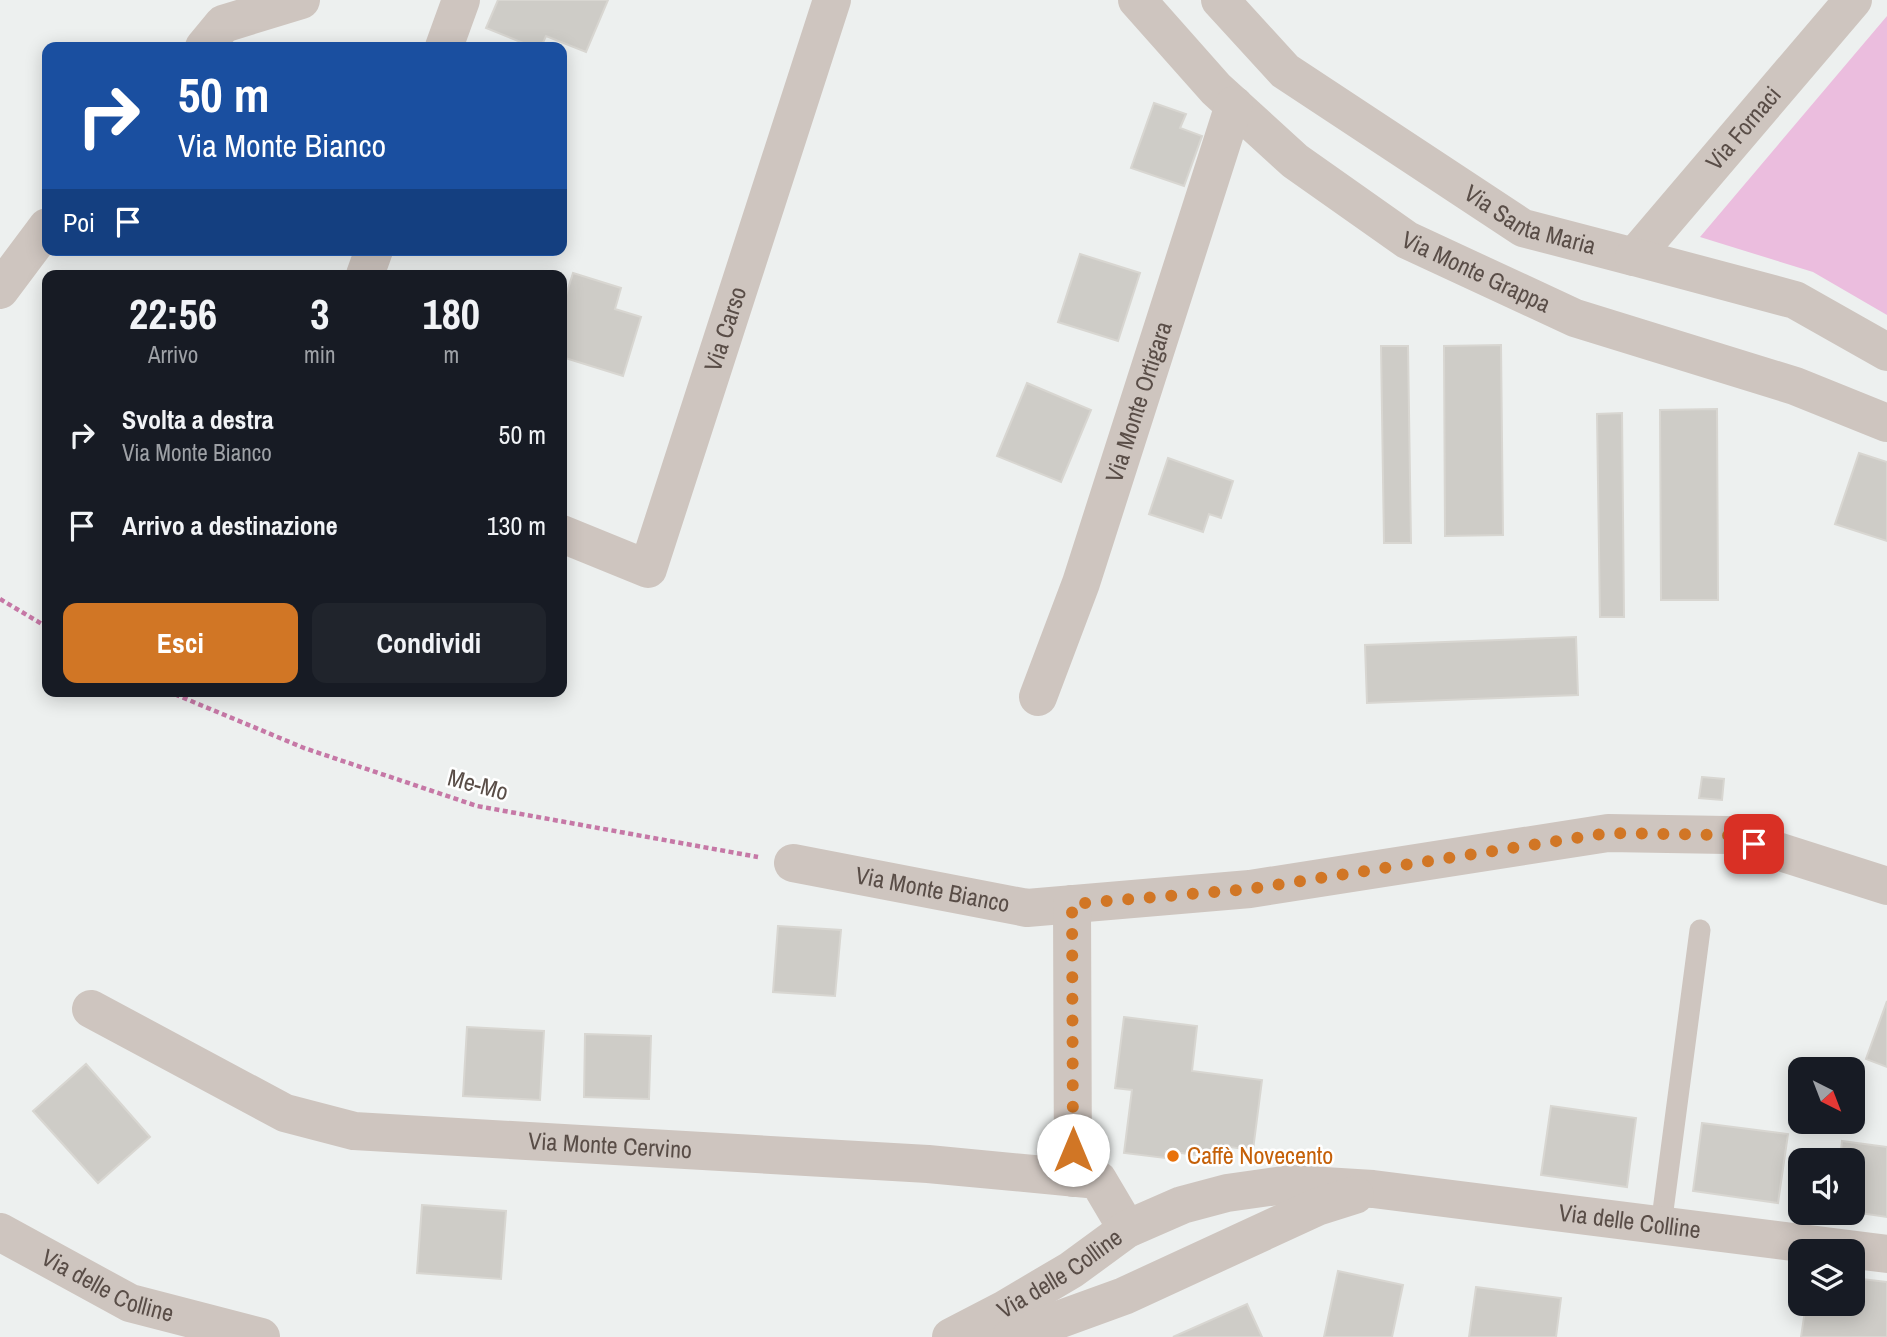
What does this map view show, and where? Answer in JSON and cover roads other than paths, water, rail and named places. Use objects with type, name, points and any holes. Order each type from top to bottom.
[{"type":"street","points":[[208,42],[223,24],[301,0]]},
{"type":"street","points":[[446,42],[461,0]]},
{"type":"street","name":"Via Carso","points":[[567,536],[648,569],[832,0]]},
{"type":"street","name":"Via Monte Grappa","points":[[1138,0],[1216,89],[1295,161],[1407,240],[1575,318],[1795,386],[1887,423]]},
{"type":"street","name":"Via Santa Maria","points":[[1220,0],[1285,71],[1523,228],[1795,300],[1887,352]]},
{"type":"street","name":"Via Fornaci","points":[[1634,257],[1853,0]]},
{"type":"street","name":"Via Monte Ortigara","points":[[1038,697],[1081,583],[1234,105]]},
{"type":"street","points":[[0,290],[42,234]]},
{"type":"street","name":"Via Monte Bianco","points":[[793,863],[1027,908],[1250,889],[1608,833],[1727,835],[1887,886]]},
{"type":"street","points":[[1072,904],[1073,1178]]},
{"type":"street","name":"Via Monte Cervino","points":[[91,1009],[285,1113],[354,1131],[928,1164],[1098,1180],[1127,1229]]},
{"type":"street","name":"Via delle Colline","points":[[951,1337],[1071,1270],[1127,1229],[1182,1205],[1227,1193],[1292,1184],[1373,1189],[1887,1254]]},
{"type":"street","name":"Via delle Colline","points":[[1011,1337],[1124,1296],[1317,1207],[1373,1189]]},
{"type":"street","name":"Via delle Colline","points":[[0,1232],[130,1303],[261,1337]]},
{"type":"lane","points":[[1661,1226],[1700,930]]},
{"type":"place","name":"Caffè Novecento","points":[[1173,1156]]}]
